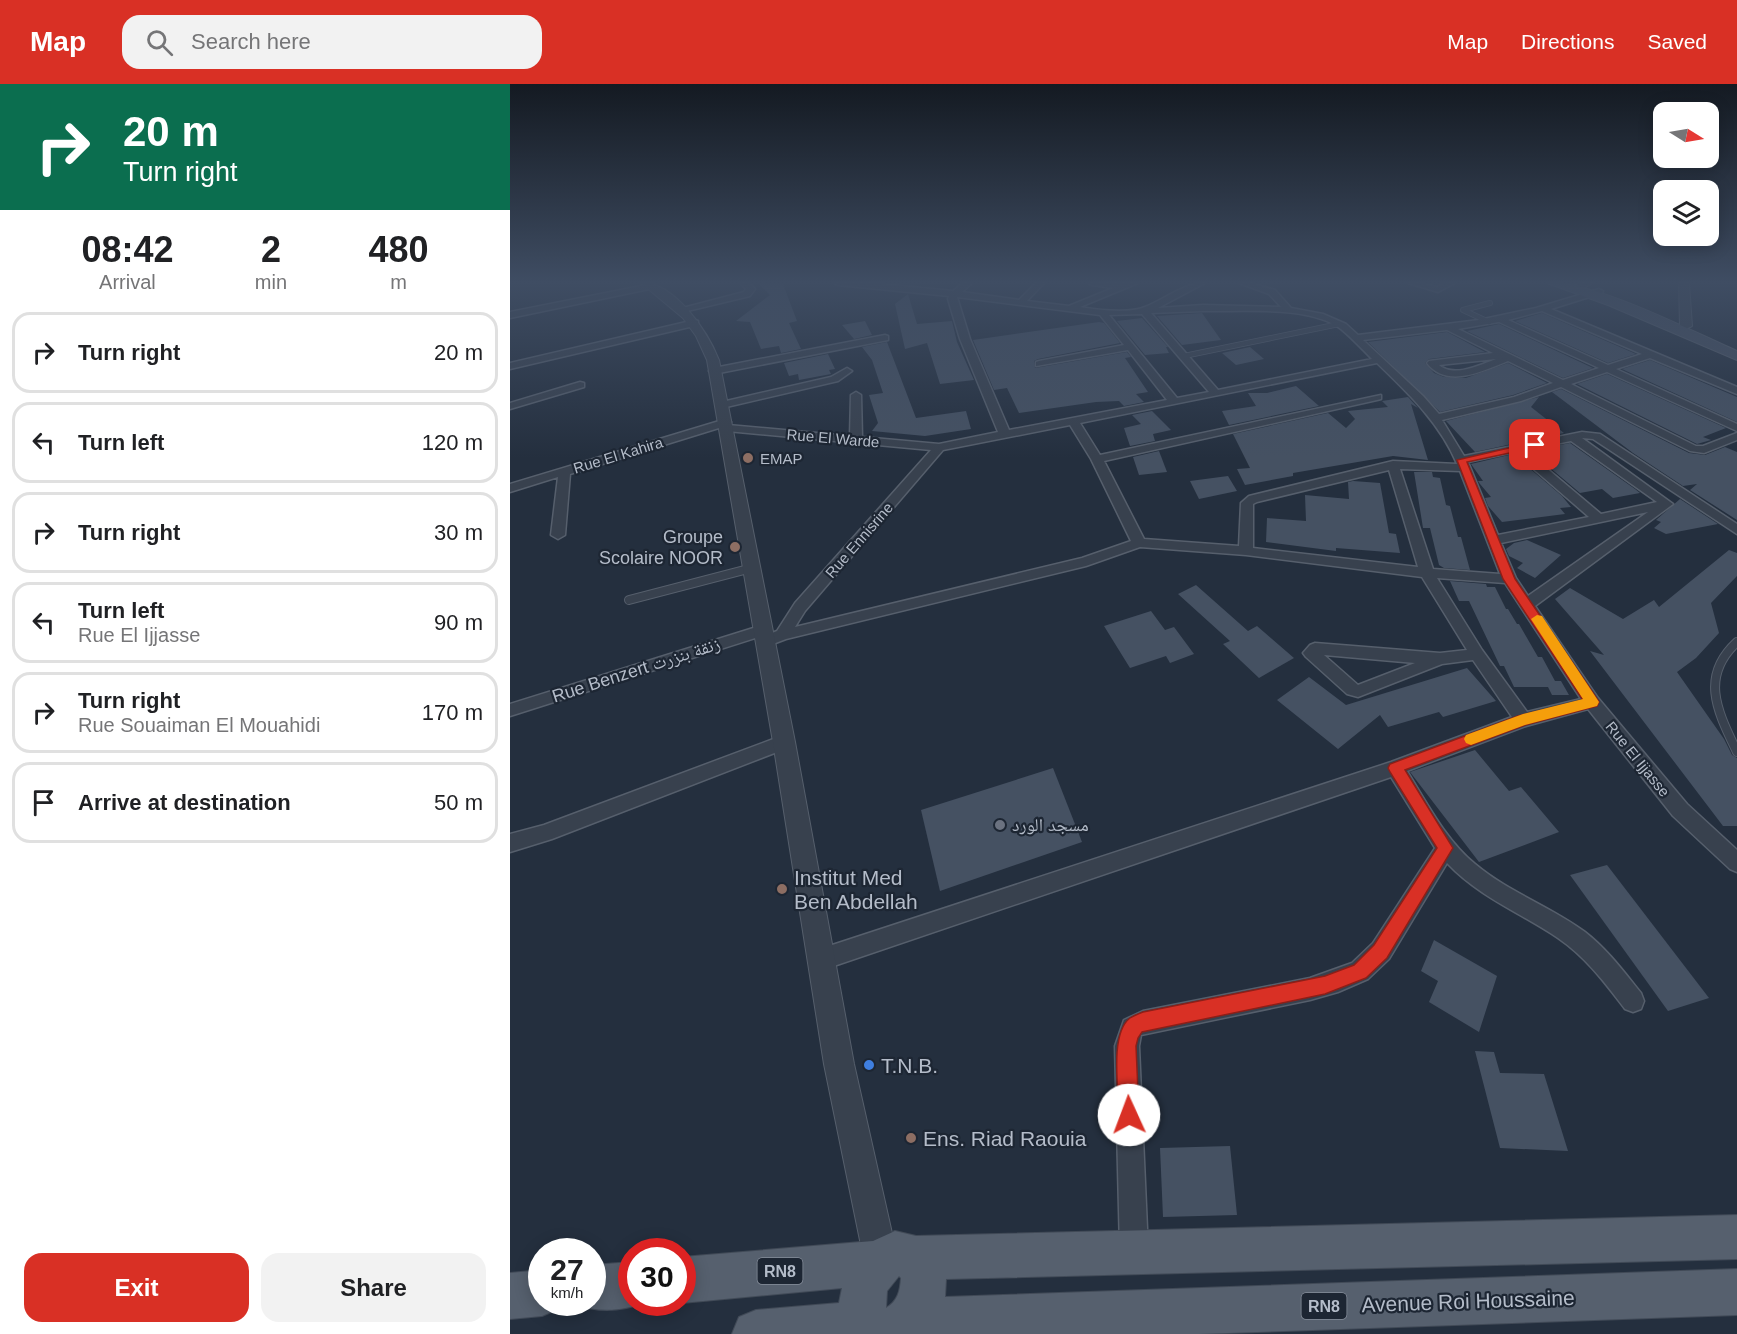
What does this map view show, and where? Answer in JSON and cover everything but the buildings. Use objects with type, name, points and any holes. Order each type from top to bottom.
[{"type":"main road","points":[[1704,341],[1737,356]]},
{"type":"main road","points":[[1722,341],[1737,348]]},
{"type":"main road","name":"RN8","points":[[696,1279],[891,1260],[1737,1237]]},
{"type":"main road","points":[[891,1260],[867,1279],[862,1298],[863,1308],[897,1327]]},
{"type":"main road","name":"Avenue Roi Houssaine","points":[[757,1334],[1737,1292]]},
{"type":"main road","points":[[510,1296],[528,1294]]},
{"type":"street","points":[[510,366],[597,341]]},
{"type":"street","points":[[705,341],[708,346],[725,418],[752,568],[770,635],[784,742],[839,1064],[891,1260]]},
{"type":"street","points":[[714,371],[868,341]]},
{"type":"street","points":[[966,341],[1005,435]]},
{"type":"street","points":[[1125,341],[1174,402]]},
{"type":"street","points":[[1171,341],[1216,394]]},
{"type":"street","name":"Rue El Ijjasse","points":[[1359,341],[1419,398],[1436,418],[1463,464],[1509,579],[1592,702],[1680,810],[1737,863]]},
{"type":"street","points":[[1476,341],[1700,450],[1737,436]]},
{"type":"street","points":[[1548,341],[1737,429]]},
{"type":"street","points":[[1621,341],[1737,391]]},
{"type":"street","points":[[1039,364],[1129,347]]},
{"type":"street","points":[[1436,418],[1517,399],[1651,354]]},
{"type":"street","points":[[1506,356],[1480,369],[1452,374],[1440,372],[1432,363],[1506,356]]},
{"type":"street","name":"Rue El Warde","points":[[725,418],[856,441],[939,447],[1379,360]]},
{"type":"street","name":"Rue El Kahira","points":[[510,488],[725,418],[834,379],[847,371]]},
{"type":"street","points":[[510,406],[580,385]]},
{"type":"street","points":[[856,395],[856,441]]},
{"type":"street","points":[[1097,459],[1377,397]]},
{"type":"street","points":[[1074,422],[1097,459],[1139,543],[1246,551],[1427,573],[1509,579]]},
{"type":"street","points":[[1246,551],[1247,503],[1253,499],[1393,465],[1463,464],[1516,448],[1582,435],[1596,436],[1737,531]]},
{"type":"street","points":[[1573,437],[1667,504]]},
{"type":"street","points":[[1724,441],[1737,448]]},
{"type":"street","name":"Rue Ennisrine","points":[[770,635],[800,607],[939,447]]},
{"type":"street","points":[[1516,448],[1599,519]]},
{"type":"street","points":[[1393,465],[1427,573],[1477,654],[1523,720]]},
{"type":"street","points":[[558,535],[564,472]]},
{"type":"street","points":[[1495,540],[1690,501]]},
{"type":"street","points":[[1527,604],[1667,504]]},
{"type":"street","name":"Rue Benzert زنقة بنزرت","points":[[510,710],[770,635],[1086,562],[1139,543]]},
{"type":"street","points":[[1440,659],[1358,691],[1353,690],[1311,653],[1315,649],[1440,659],[1477,654]]},
{"type":"street","points":[[822,959],[1395,768],[1523,720],[1592,702]]},
{"type":"street","points":[[510,843],[545,833],[784,742]]},
{"type":"street","points":[[1395,768],[1446,848],[1483,883],[1577,939],[1594,954],[1633,1001]]},
{"type":"street","points":[[1134,1253],[1127,1046],[1132,1028],[1143,1022],[1310,989],[1360,971],[1381,951],[1446,848]]},
{"type":"lane","points":[[1184,356],[1255,341]]},
{"type":"lane","points":[[628,600],[752,568]]},
{"type":"lane","points":[[1737,642],[1721,660],[1715,676],[1713,694],[1737,752]]},
{"type":"slow traffic","points":[[1471,739],[1523,720],[1592,702],[1537,619]]},
{"type":"place","name":"EMAP","points":[[748,458]]},
{"type":"place","name":"Groupe Scolaire NOOR","points":[[735,547]]},
{"type":"place","name":"مسجد الورد","points":[[1000,825]]},
{"type":"place","name":"Institut Med Ben Abdellah","points":[[782,889]]},
{"type":"place","name":"T.N.B.","points":[[869,1065]]},
{"type":"place","name":"Ens. Riad Raouia","points":[[911,1138]]},
{"type":"route","points":[[1129,1115],[1127,1046],[1129,1034],[1135,1025],[1325,985],[1360,971],[1381,951],[1446,848],[1395,768],[1523,720],[1592,702],[1509,579],[1461,460],[1535,445]]}]
